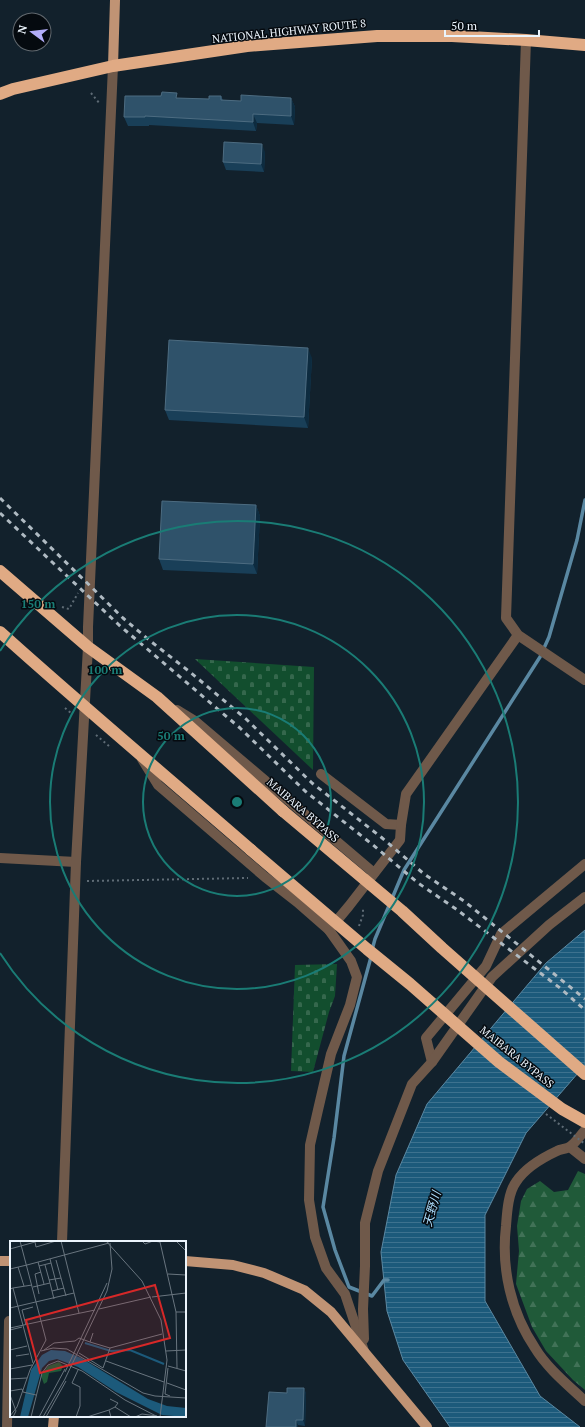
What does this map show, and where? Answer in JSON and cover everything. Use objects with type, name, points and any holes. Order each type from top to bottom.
[{"type":"highway","name":"NATIONAL HIGHWAY ROUTE 8","points":[[0,94],[13,89],[113,66],[246,46],[377,36],[452,36],[585,45]]},
{"type":"highway","name":"MAIBARA BYPASS","points":[[0,571],[88,647],[157,697],[283,811],[402,911],[585,1074]]},
{"type":"highway","name":"MAIBARA BYPASS","points":[[0,632],[85,708],[410,984],[499,1062],[562,1109],[585,1122]]},
{"type":"highway","points":[[562,1109],[585,1130]]},
{"type":"main road","points":[[113,66],[115,0]]},
{"type":"main road","points":[[186,1261],[233,1265],[264,1273],[304,1290],[331,1312],[427,1427]]},
{"type":"main road","points":[[53,1427],[54,1417]]},
{"type":"street","points":[[526,40],[506,618],[518,635],[585,680]]},
{"type":"street","points":[[62,1241],[76,862],[88,647],[113,66]]},
{"type":"street","points":[[329,930],[400,840],[406,794],[518,635]]},
{"type":"street","points":[[157,697],[194,721],[374,873]]},
{"type":"street","points":[[136,750],[158,785],[329,930],[351,961],[357,977],[350,1005],[331,1054],[310,1144],[309,1200],[314,1237],[326,1268],[345,1294],[364,1351]]},
{"type":"street","points":[[321,774],[386,824],[401,825]]},
{"type":"street","points":[[0,858],[76,862]]},
{"type":"street","points":[[432,1062],[426,1038],[486,966],[501,934],[585,864]]},
{"type":"street","points":[[364,1351],[363,1309],[365,1223],[378,1171],[412,1084],[432,1062],[492,977],[549,925],[585,897]]},
{"type":"street","points":[[585,1130],[570,1147],[557,1151],[537,1162],[522,1173],[515,1183],[509,1203],[504,1255],[509,1290],[519,1320],[535,1349],[585,1401]]},
{"type":"street","points":[[570,1147],[585,1159]]},
{"type":"street","points":[[7,1427],[4,1377],[9,1321]]},
{"type":"path","points":[[91,93],[101,105]]},
{"type":"path","points":[[57,603],[63,608],[69,609],[79,593]]},
{"type":"path","points":[[76,881],[265,877]]},
{"type":"green space","points":[[195,659],[314,667],[313,770]]},
{"type":"green space","points":[[337,964],[335,996],[329,1012],[313,1072],[291,1071],[295,965]]},
{"type":"green space","points":[[578,1171],[585,1174],[585,1390],[573,1380],[546,1351],[532,1327],[516,1284],[519,1251],[517,1226],[521,1201],[527,1189],[540,1181],[554,1192],[568,1190]]},
{"type":"water","name":"天野川","points":[[585,930],[585,1065],[526,1133],[485,1215],[485,1301],[540,1396],[580,1427],[450,1427],[403,1360],[387,1311],[381,1252],[396,1175],[427,1104],[546,963]]},
{"type":"building","points":[[162,92],[177,93],[176,98],[209,99],[209,96],[221,96],[221,100],[241,101],[241,95],[291,98],[291,116],[253,114],[253,122],[145,116],[124,117],[125,96],[161,96]]},
{"type":"building","points":[[224,142],[262,144],[261,164],[223,162]]},
{"type":"building","points":[[169,340],[308,348],[304,417],[165,410]]},
{"type":"building","points":[[162,501],[256,505],[253,564],[159,559]]},
{"type":"building","points":[[287,1388],[304,1388],[303,1420],[296,1420],[296,1427],[266,1427],[269,1392],[287,1393]]},
{"type":"waterway","points":[[372,950],[375,939],[404,870],[540,657],[549,637],[577,540],[585,500]]},
{"type":"waterway","points":[[371,957],[344,1056],[334,1138],[323,1207],[335,1250],[349,1287],[372,1296],[384,1280],[388,1280]]},
{"type":"railway","points":[[0,498],[123,618],[246,719],[312,783],[381,837],[424,874],[464,901],[585,999]]},
{"type":"railway","points":[[0,513],[119,625],[240,728],[305,791],[418,883],[456,909],[560,988],[585,1010]]}]
